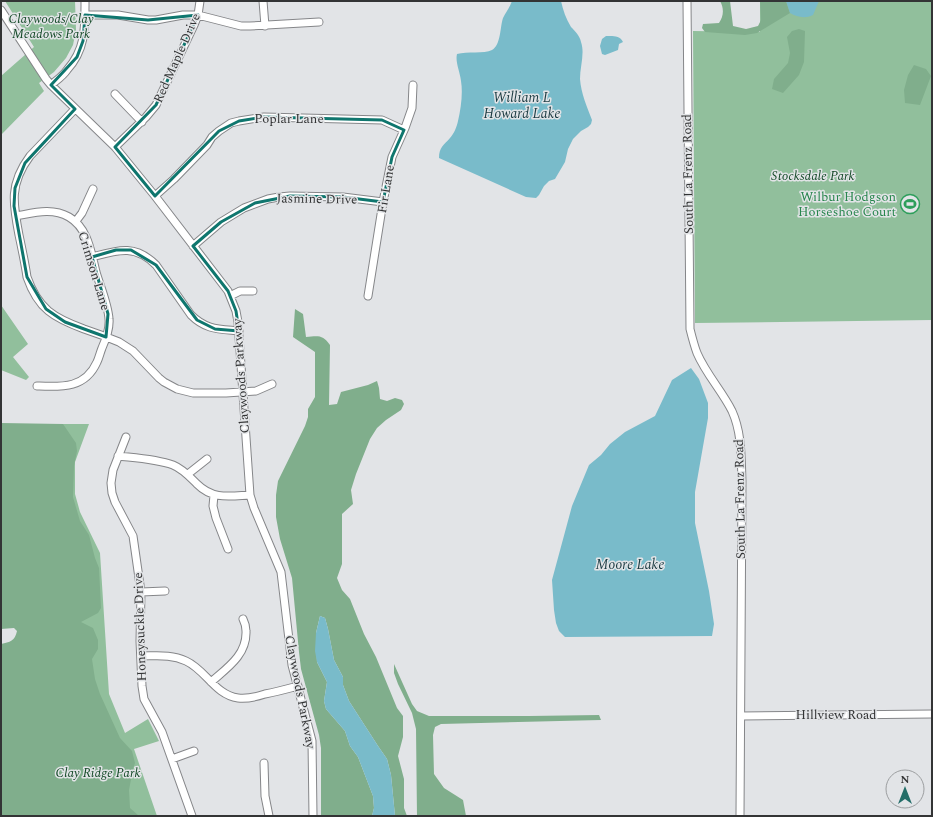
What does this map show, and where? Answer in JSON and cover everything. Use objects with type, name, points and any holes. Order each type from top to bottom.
[{"type":"street","points":[[51,85],[67,71],[77,57],[83,41],[85,1]]},
{"type":"street","name":"Red Maple Drive","points":[[115,147],[142,122],[156,105],[198,15],[200,1]]},
{"type":"street","points":[[263,1],[265,26]]},
{"type":"street","name":"South La Frenz Road","points":[[687,1],[690,329],[693,342],[702,363],[732,412],[740,438],[742,481],[740,816]]},
{"type":"street","name":"Claywoods Parkway","points":[[2,14],[51,85],[115,147],[155,196],[228,291],[236,311],[244,392],[244,425],[250,495],[281,572],[292,665],[312,741],[314,816]]},
{"type":"street","points":[[85,15],[118,15],[148,20],[198,15],[241,26],[265,26],[319,22]]},
{"type":"street","name":"Fir Lane","points":[[368,296],[383,202],[392,157],[412,108],[413,84]]},
{"type":"street","points":[[115,94],[142,122]]},
{"type":"street","points":[[75,109],[30,156],[20,171],[16,184],[14,197],[16,216],[27,277],[39,302],[65,322],[126,346],[133,351],[159,378],[177,389],[193,393],[244,392],[256,391],[272,384]]},
{"type":"street","name":"Poplar Lane","points":[[155,196],[185,168],[207,145],[212,137],[231,123],[264,117],[382,120],[404,130]]},
{"type":"street","points":[[76,222],[93,190]]},
{"type":"street","name":"Jasmine Drive","points":[[193,246],[221,222],[244,208],[268,199],[290,196],[343,197],[383,202]]},
{"type":"street","name":"Crimson Lane","points":[[16,216],[50,211],[63,214],[76,222],[87,238],[109,321],[106,337],[96,363],[88,375],[77,383],[69,386],[37,386]]},
{"type":"street","points":[[92,257],[116,250],[131,250],[144,255],[156,264],[191,315],[197,320],[208,327],[215,329],[239,331]]},
{"type":"street","points":[[230,296],[240,291],[253,291]]},
{"type":"street","name":"Honeysuckle Drive","points":[[126,437],[113,470],[111,483],[115,502],[133,536],[141,592],[140,642],[144,699],[162,732],[192,816]]},
{"type":"street","points":[[118,456],[156,461],[174,466],[188,474],[208,493],[214,495],[250,495]]},
{"type":"street","points":[[188,474],[207,459]]},
{"type":"street","points":[[214,495],[213,506],[216,518],[228,549]]},
{"type":"street","points":[[141,592],[165,590]]},
{"type":"street","points":[[211,682],[240,655],[244,648],[246,631],[244,619]]},
{"type":"street","points":[[141,656],[171,656],[187,661],[198,668],[216,687],[226,694],[236,698],[247,699],[298,686]]},
{"type":"street","name":"Hillview Road","points":[[741,716],[932,714]]},
{"type":"street","points":[[172,759],[194,751]]},
{"type":"street","points":[[264,763],[265,796],[269,816]]},
{"type":"highlighted area","points":[[85,15],[148,20],[198,15],[156,105],[115,147],[155,196],[219,131],[239,121],[264,117],[382,120],[404,130],[392,157],[383,202],[343,197],[290,196],[255,203],[221,222],[193,246],[228,291],[236,311],[239,331],[215,329],[197,320],[156,265],[131,250],[116,250],[92,257],[108,314],[106,337],[65,322],[46,309],[27,277],[14,206],[15,188],[25,163],[75,109],[51,85],[77,57],[83,41]]},
{"type":"green space","name":"Claywoods/Clay Meadows Park","points":[[5,1],[75,1],[76,30],[73,45],[66,58],[54,72],[39,83],[44,91],[1,135],[1,76],[34,47]]},
{"type":"green space","points":[[720,1],[730,1],[733,26],[746,29],[758,26],[761,20],[760,1],[786,1],[790,13],[757,33],[745,35],[705,32],[702,28],[703,24],[719,23],[722,18],[723,12]]},
{"type":"green space","name":"Stocksdale Park","points":[[760,1],[932,1],[932,320],[695,323],[693,31],[760,32]]},
{"type":"green space","points":[[799,29],[805,31],[804,62],[799,75],[783,93],[772,89],[774,79],[788,63],[790,53],[787,37],[792,31]]},
{"type":"green space","points":[[914,65],[926,69],[931,76],[920,105],[905,103],[904,90],[908,75]]},
{"type":"green space","points":[[1,305],[28,344],[13,357],[29,377],[26,380],[1,370]]},
{"type":"green space","points":[[295,309],[303,314],[306,337],[322,337],[330,345],[329,405],[337,404],[341,392],[377,381],[380,399],[387,401],[395,398],[402,400],[404,404],[401,410],[377,428],[370,439],[356,474],[351,490],[353,504],[342,514],[342,564],[337,578],[342,590],[350,599],[397,708],[403,716],[403,737],[398,756],[404,779],[404,808],[407,816],[395,816],[391,775],[387,759],[349,701],[343,685],[343,677],[334,660],[325,618],[320,616],[316,633],[317,662],[327,682],[324,701],[326,709],[345,731],[350,746],[358,757],[373,796],[374,808],[372,816],[321,816],[321,748],[319,735],[301,669],[292,578],[280,539],[276,517],[276,495],[278,481],[305,426],[308,417],[308,409],[315,397],[315,352],[293,337]]},
{"type":"green space","points":[[1,423],[63,424],[76,443],[77,451],[74,466],[73,497],[80,521],[89,535],[99,568],[101,608],[98,613],[81,622],[93,628],[98,640],[98,649],[92,659],[95,679],[100,694],[120,738],[132,751],[135,763],[129,790],[130,808],[139,816],[1,816],[1,644],[12,640],[17,631],[14,628],[1,629]]},
{"type":"green space","name":"Clay Ridge Park","points":[[63,424],[89,424],[75,462],[75,494],[80,512],[100,553],[109,694],[125,733],[148,719],[159,741],[134,749],[157,816],[55,816]]},
{"type":"green space","points":[[394,664],[412,704],[417,711],[429,716],[599,715],[601,720],[441,724],[435,727],[433,735],[434,774],[444,788],[463,800],[466,816],[417,816],[416,729],[412,713],[394,673]]},
{"type":"water","name":"William L Howard Lake","points":[[512,1],[561,1],[568,21],[576,32],[582,46],[583,51],[580,79],[584,100],[592,120],[588,127],[581,131],[573,139],[568,149],[565,162],[555,179],[549,181],[544,186],[536,198],[526,197],[439,158],[441,149],[455,130],[458,123],[462,86],[457,64],[457,54],[485,52],[495,48],[499,40],[503,18]]},
{"type":"water","points":[[786,1],[819,1],[813,15],[804,17],[790,13]]},
{"type":"water","points":[[606,36],[618,37],[623,42],[619,44],[618,50],[605,55],[602,54],[600,46],[602,39]]},
{"type":"water","name":"Moore Lake","points":[[691,368],[699,379],[708,403],[708,418],[695,492],[695,523],[714,624],[712,636],[565,637],[559,631],[556,623],[552,580],[572,506],[589,465],[601,455],[610,444],[625,432],[655,416],[672,380]]},
{"type":"water","points":[[320,616],[325,618],[334,660],[343,677],[343,685],[349,701],[387,759],[391,775],[395,816],[372,816],[374,808],[373,796],[358,757],[350,746],[345,731],[326,709],[324,701],[327,682],[317,662],[315,651],[316,633]]},
{"type":"place","name":"Wilbur Hodgson Horseshoe Court","points":[[910,204]]}]
